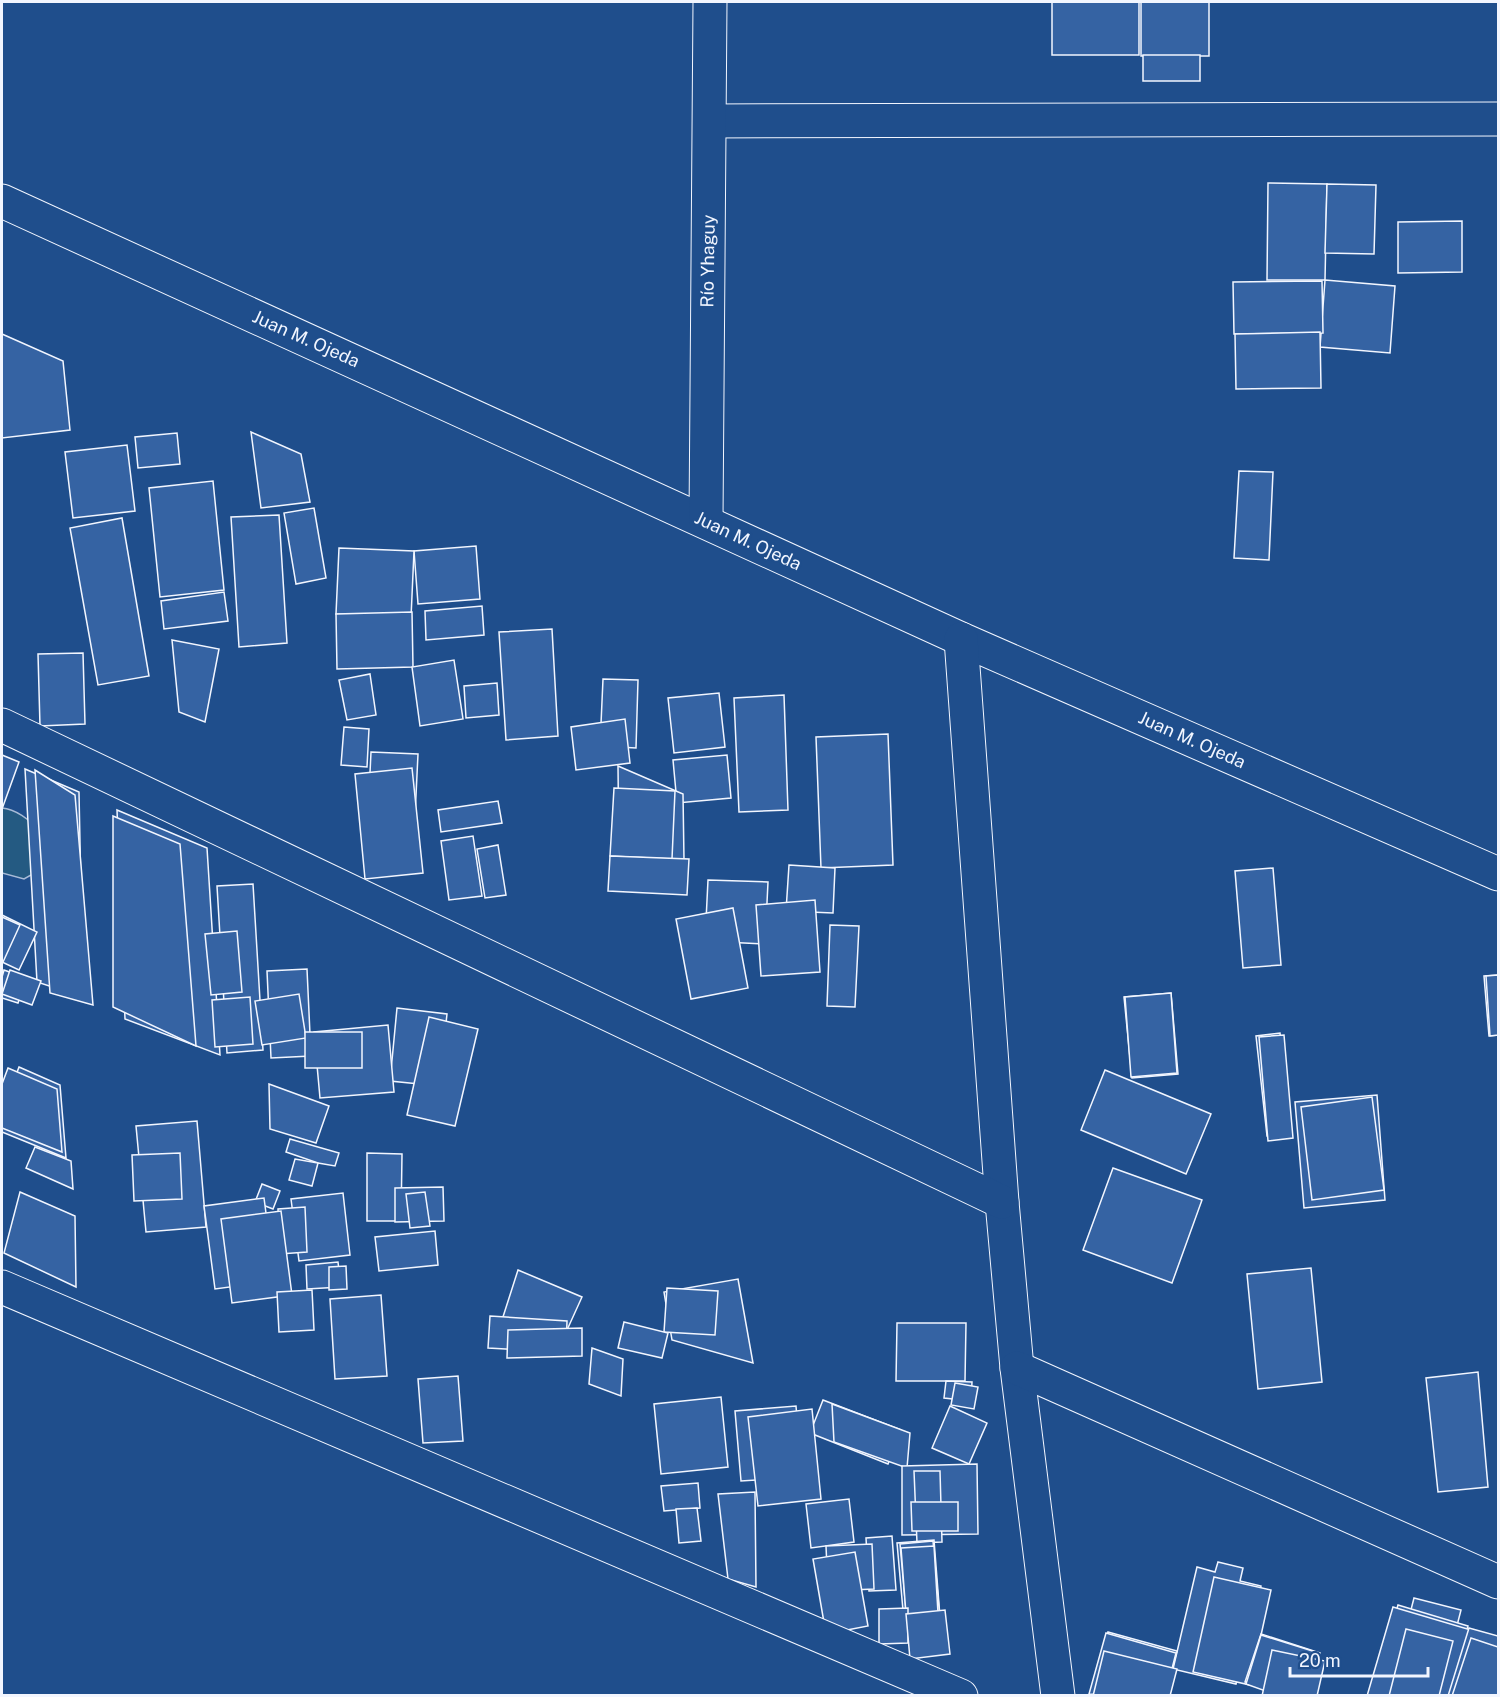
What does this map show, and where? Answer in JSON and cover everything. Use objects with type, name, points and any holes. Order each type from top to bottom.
[{"type":"street","name":"Río Yhaguy","points":[[706,521],[710,2]]},
{"type":"street","points":[[710,121],[1498,120]]},
{"type":"street","name":"Juan M. Ojeda","points":[[2,201],[962,639],[1498,874]]},
{"type":"street","points":[[962,639],[1002,1202],[1017,1368],[1058,1695]]},
{"type":"street","points":[[2,724],[1002,1202]]},
{"type":"street","points":[[2,1287],[961,1695]]},
{"type":"street","points":[[1017,1368],[1498,1582]]},
{"type":"shaded area","points":[[2,808],[26,819],[38,834],[40,870],[24,879],[2,873]]},
{"type":"building","points":[[1052,2],[1139,2],[1139,55],[1052,55]]},
{"type":"building","points":[[1141,2],[1209,2],[1209,56],[1141,56]]},
{"type":"building","points":[[1143,55],[1200,55],[1200,81],[1143,81]]},
{"type":"building","points":[[1268,183],[1327,184],[1325,280],[1267,280]]},
{"type":"building","points":[[1327,184],[1376,185],[1374,254],[1325,253]]},
{"type":"building","points":[[1462,221],[1462,272],[1398,273],[1398,222]]},
{"type":"building","points":[[1325,280],[1395,286],[1390,353],[1320,347]]},
{"type":"building","points":[[1322,281],[1323,333],[1234,334],[1233,282]]},
{"type":"building","points":[[1320,332],[1321,388],[1236,389],[1235,334]]},
{"type":"building","points":[[2,334],[63,361],[70,430],[2,438]]},
{"type":"building","points":[[251,432],[301,454],[310,502],[261,508]]},
{"type":"building","points":[[177,433],[180,464],[138,468],[135,437]]},
{"type":"building","points":[[127,445],[135,511],[73,518],[65,452]]},
{"type":"building","points":[[1239,471],[1273,472],[1269,560],[1234,558]]},
{"type":"building","points":[[213,481],[224,590],[160,597],[149,488]]},
{"type":"building","points":[[314,508],[326,578],[296,584],[284,513]]},
{"type":"building","points":[[279,515],[287,643],[239,647],[231,517]]},
{"type":"building","points":[[122,518],[149,676],[98,685],[70,528]]},
{"type":"building","points":[[476,546],[480,599],[418,604],[414,551]]},
{"type":"building","points":[[339,548],[414,551],[411,618],[336,614]]},
{"type":"building","points":[[224,592],[228,621],[164,629],[161,601]]},
{"type":"building","points":[[482,606],[484,635],[426,640],[425,611]]},
{"type":"building","points":[[412,612],[413,667],[337,669],[336,614]]},
{"type":"building","points":[[552,629],[558,736],[506,740],[499,632]]},
{"type":"building","points":[[172,640],[219,649],[205,722],[179,712]]},
{"type":"building","points":[[83,653],[85,724],[40,726],[38,654]]},
{"type":"building","points":[[454,660],[463,719],[420,726],[412,667]]},
{"type":"building","points":[[370,674],[376,715],[347,720],[339,680]]},
{"type":"building","points":[[603,679],[638,680],[636,748],[600,746]]},
{"type":"building","points":[[497,683],[499,715],[466,718],[464,686]]},
{"type":"building","points":[[719,693],[725,747],[674,753],[668,698]]},
{"type":"building","points":[[784,695],[788,810],[739,812],[734,698]]},
{"type":"building","points":[[625,719],[630,763],[576,770],[571,727]]},
{"type":"building","points":[[344,727],[369,729],[367,767],[341,765]]},
{"type":"building","points":[[888,734],[893,865],[821,868],[816,737]]},
{"type":"building","points":[[371,752],[418,754],[413,858],[366,856]]},
{"type":"building","points":[[2,755],[19,762],[2,809]]},
{"type":"building","points":[[727,755],[731,798],[677,803],[673,760]]},
{"type":"building","points":[[618,766],[683,794],[684,860],[619,861]]},
{"type":"building","points":[[412,768],[423,873],[365,879],[355,774]]},
{"type":"building","points":[[25,769],[79,792],[83,997],[37,982]]},
{"type":"building","points":[[35,770],[75,795],[93,1005],[50,993]]},
{"type":"building","points":[[614,788],[675,791],[672,859],[610,856]]},
{"type":"building","points":[[498,801],[502,823],[441,832],[438,810]]},
{"type":"building","points":[[117,810],[207,848],[220,1055],[125,1019]]},
{"type":"building","points":[[113,816],[180,844],[196,1046],[113,1007]]},
{"type":"building","points":[[473,836],[482,896],[449,900],[441,841]]},
{"type":"building","points":[[498,845],[506,895],[485,898],[477,849]]},
{"type":"building","points":[[610,856],[689,859],[687,895],[608,891]]},
{"type":"building","points":[[789,865],[835,868],[833,913],[786,911]]},
{"type":"building","points":[[1273,868],[1281,965],[1243,968],[1235,871]]},
{"type":"building","points":[[708,880],[768,882],[765,944],[705,941]]},
{"type":"building","points":[[253,884],[263,1050],[227,1053],[217,886]]},
{"type":"building","points":[[815,900],[820,972],[761,976],[756,905]]},
{"type":"building","points":[[733,908],[748,988],[691,999],[676,919]]},
{"type":"building","points":[[2,915],[37,932],[19,970],[2,962]]},
{"type":"building","points":[[2,917],[20,925],[3,962],[2,962]]},
{"type":"building","points":[[830,925],[859,926],[855,1007],[827,1006]]},
{"type":"building","points":[[237,931],[242,992],[211,995],[205,934]]},
{"type":"building","points":[[307,969],[311,1056],[271,1058],[267,971]]},
{"type":"building","points":[[4,970],[26,978],[18,1003],[2,998]]},
{"type":"building","points":[[10,970],[41,981],[32,1005],[2,994]]},
{"type":"building","points":[[1498,975],[1498,1035],[1489,1036],[1484,976]]},
{"type":"building","points":[[1498,975],[1498,1035],[1490,1036],[1486,976]]},
{"type":"building","points":[[1171,993],[1178,1074],[1132,1078],[1124,997]]},
{"type":"building","points":[[1171,993],[1177,1073],[1131,1077],[1125,997]]},
{"type":"building","points":[[299,994],[306,1038],[262,1045],[255,1001]]},
{"type":"building","points":[[250,997],[253,1044],[215,1047],[212,1000]]},
{"type":"building","points":[[397,1008],[447,1014],[439,1086],[390,1081]]},
{"type":"building","points":[[429,1017],[478,1029],[455,1126],[407,1115]]},
{"type":"building","points":[[388,1025],[394,1092],[320,1098],[314,1032]]},
{"type":"building","points":[[305,1032],[362,1032],[362,1068],[305,1068]]},
{"type":"building","points":[[1280,1033],[1291,1133],[1267,1136],[1256,1036]]},
{"type":"building","points":[[1284,1035],[1293,1138],[1268,1141],[1259,1037]]},
{"type":"building","points":[[19,1067],[60,1085],[66,1158],[2,1132],[2,1112]]},
{"type":"building","points":[[8,1068],[57,1089],[62,1152],[2,1128],[2,1084]]},
{"type":"building","points":[[1105,1070],[1211,1114],[1186,1174],[1081,1130]]},
{"type":"building","points":[[269,1084],[329,1106],[316,1143],[270,1129]]},
{"type":"building","points":[[1377,1095],[1385,1200],[1304,1208],[1295,1102]]},
{"type":"building","points":[[1372,1097],[1384,1190],[1312,1200],[1301,1107]]},
{"type":"building","points":[[197,1121],[206,1227],[146,1232],[136,1126]]},
{"type":"building","points":[[290,1139],[339,1153],[335,1166],[286,1152]]},
{"type":"building","points":[[35,1147],[71,1161],[73,1189],[26,1168]]},
{"type":"building","points":[[180,1153],[182,1199],[134,1201],[132,1155]]},
{"type":"building","points":[[367,1153],[402,1154],[401,1221],[367,1221]]},
{"type":"building","points":[[295,1159],[318,1163],[312,1186],[289,1180]]},
{"type":"building","points":[[1113,1168],[1202,1200],[1172,1283],[1083,1250]]},
{"type":"building","points":[[262,1184],[280,1191],[273,1209],[255,1202]]},
{"type":"building","points":[[443,1187],[444,1221],[395,1222],[395,1188]]},
{"type":"building","points":[[20,1192],[75,1216],[76,1287],[4,1253]]},
{"type":"building","points":[[425,1192],[430,1226],[410,1228],[406,1194]]},
{"type":"building","points":[[343,1193],[350,1255],[299,1261],[291,1199]]},
{"type":"building","points":[[264,1198],[275,1281],[215,1289],[204,1206]]},
{"type":"building","points":[[305,1207],[307,1252],[280,1254],[278,1209]]},
{"type":"building","points":[[281,1211],[292,1295],[232,1303],[221,1219]]},
{"type":"building","points":[[435,1231],[438,1265],[379,1271],[375,1237]]},
{"type":"building","points":[[338,1262],[341,1287],[307,1289],[306,1265]]},
{"type":"building","points":[[346,1266],[347,1289],[329,1290],[329,1267]]},
{"type":"building","points":[[1311,1268],[1322,1382],[1258,1389],[1247,1274]]},
{"type":"building","points":[[518,1270],[582,1297],[567,1330],[502,1320]]},
{"type":"building","points":[[738,1279],[753,1363],[672,1340],[664,1292]]},
{"type":"building","points":[[667,1288],[718,1291],[715,1335],[664,1332]]},
{"type":"building","points":[[312,1290],[314,1330],[279,1332],[277,1292]]},
{"type":"building","points":[[381,1295],[387,1376],[335,1379],[330,1299]]},
{"type":"building","points":[[490,1316],[567,1321],[566,1352],[488,1348]]},
{"type":"building","points":[[624,1322],[668,1333],[662,1358],[618,1348]]},
{"type":"building","points":[[897,1323],[966,1323],[965,1381],[896,1381]]},
{"type":"building","points":[[582,1328],[582,1356],[507,1358],[508,1330]]},
{"type":"building","points":[[592,1348],[623,1359],[621,1396],[589,1384]]},
{"type":"building","points":[[1478,1372],[1488,1487],[1438,1492],[1426,1378]]},
{"type":"building","points":[[458,1376],[463,1441],[423,1443],[418,1379]]},
{"type":"building","points":[[946,1381],[972,1382],[971,1401],[944,1398]]},
{"type":"building","points":[[955,1383],[978,1387],[974,1409],[951,1405]]},
{"type":"building","points":[[721,1397],[728,1467],[661,1474],[654,1404]]},
{"type":"building","points":[[823,1400],[901,1430],[888,1464],[810,1433]]},
{"type":"building","points":[[832,1404],[910,1433],[907,1468],[834,1442]]},
{"type":"building","points":[[796,1406],[802,1477],[741,1481],[735,1411]]},
{"type":"building","points":[[950,1406],[987,1423],[969,1464],[932,1448]]},
{"type":"building","points":[[812,1409],[821,1499],[758,1506],[748,1417]]},
{"type":"building","points":[[977,1464],[978,1534],[902,1535],[902,1466]]},
{"type":"building","points":[[914,1471],[940,1471],[942,1542],[917,1543]]},
{"type":"building","points":[[698,1483],[700,1508],[664,1511],[661,1486]]},
{"type":"building","points":[[755,1492],[756,1587],[728,1579],[718,1494]]},
{"type":"building","points":[[849,1499],[854,1542],[811,1548],[806,1504]]},
{"type":"building","points":[[911,1502],[958,1502],[958,1531],[912,1531]]},
{"type":"building","points":[[697,1508],[701,1541],[679,1543],[676,1509]]},
{"type":"building","points":[[892,1536],[896,1590],[869,1591],[866,1538]]},
{"type":"building","points":[[934,1540],[941,1630],[905,1633],[897,1543]]},
{"type":"building","points":[[933,1541],[941,1630],[908,1633],[900,1544]]},
{"type":"building","points":[[872,1544],[874,1589],[828,1591],[826,1546]]},
{"type":"building","points":[[934,1546],[938,1613],[906,1614],[901,1548]]},
{"type":"building","points":[[855,1552],[868,1626],[826,1634],[813,1559]]},
{"type":"building","points":[[1218,1562],[1243,1568],[1240,1581],[1261,1586],[1236,1684],[1173,1669],[1197,1567],[1215,1572]]},
{"type":"building","points":[[1214,1577],[1271,1590],[1250,1685],[1193,1672]]},
{"type":"building","points":[[1414,1598],[1461,1610],[1453,1641],[1406,1629]]},
{"type":"building","points":[[1398,1605],[1468,1626],[1447,1696],[1371,1696]]},
{"type":"building","points":[[1393,1607],[1498,1638],[1498,1696],[1367,1696]]},
{"type":"building","points":[[908,1608],[908,1643],[879,1644],[879,1609]]},
{"type":"building","points":[[945,1610],[950,1654],[910,1659],[906,1614]]},
{"type":"building","points":[[1469,1628],[1498,1636],[1498,1696],[1448,1696]]},
{"type":"building","points":[[1406,1629],[1453,1641],[1439,1696],[1389,1696]]},
{"type":"building","points":[[1108,1632],[1177,1651],[1165,1696],[1089,1696]]},
{"type":"building","points":[[1106,1633],[1176,1653],[1165,1696],[1089,1694]]},
{"type":"building","points":[[1261,1634],[1320,1653],[1306,1696],[1282,1696],[1283,1693],[1245,1682]]},
{"type":"building","points":[[1261,1635],[1319,1653],[1306,1696],[1280,1696],[1246,1684]]},
{"type":"building","points":[[1471,1638],[1498,1647],[1498,1696],[1452,1696]]},
{"type":"building","points":[[1272,1650],[1325,1661],[1317,1696],[1262,1696]]},
{"type":"building","points":[[1104,1651],[1177,1669],[1170,1696],[1093,1696]]}]
